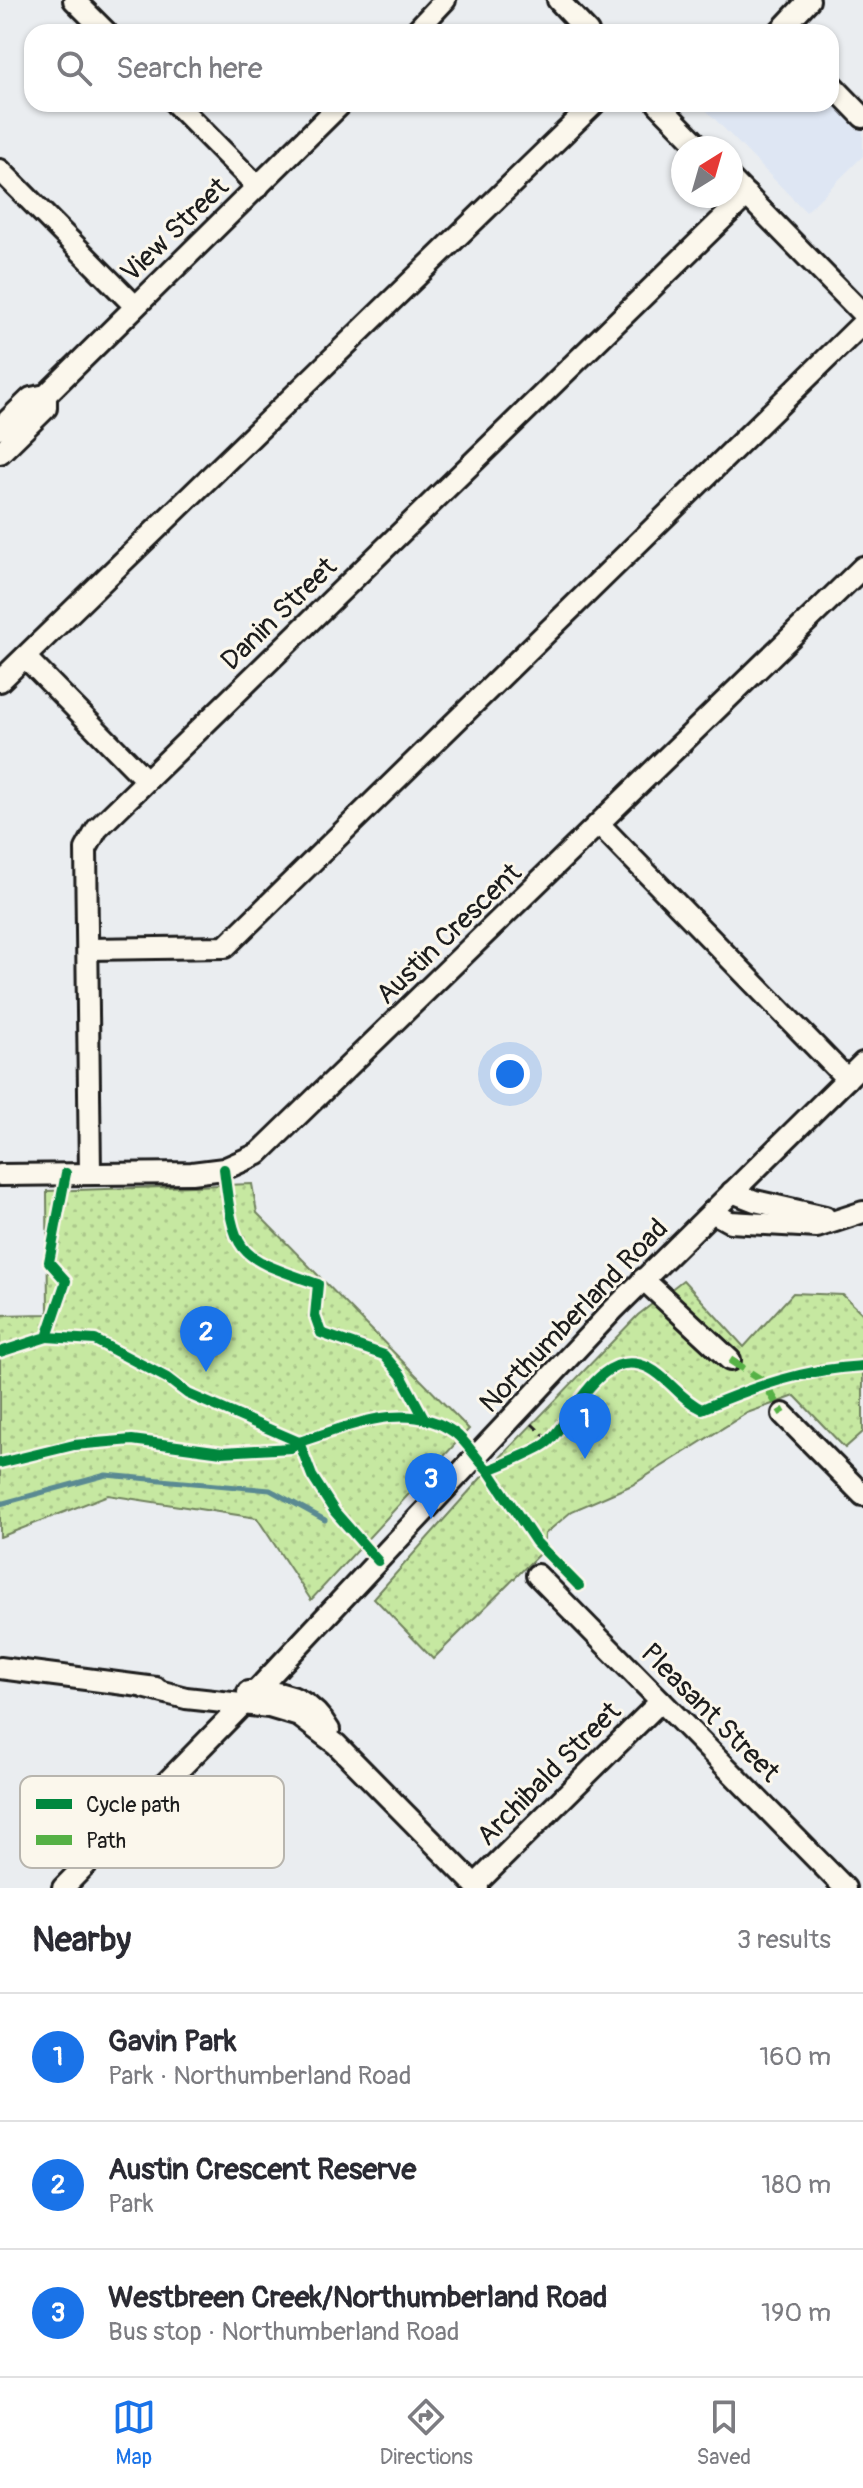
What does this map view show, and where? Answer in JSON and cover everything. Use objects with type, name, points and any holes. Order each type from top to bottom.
[{"type":"street","points":[[74,0],[98,24]]},
{"type":"street","points":[[424,24],[445,0]]},
{"type":"street","points":[[425,24],[465,0]]},
{"type":"street","points":[[558,0],[580,24]]},
{"type":"street","points":[[786,24],[809,0]]},
{"type":"street","points":[[839,92],[863,117]]},
{"type":"street","points":[[184,112],[258,187]]},
{"type":"street","name":"View Street","points":[[0,428],[31,398],[46,395],[333,112]]},
{"type":"street","points":[[0,681],[586,112]]},
{"type":"street","points":[[666,112],[689,136]]},
{"type":"street","points":[[0,170],[135,306]]},
{"type":"street","points":[[743,191],[863,314]]},
{"type":"street","name":"Danin Street","points":[[90,1173],[86,849],[97,829],[747,195]]},
{"type":"street","points":[[88,949],[225,947],[863,323]]},
{"type":"street","name":"View Street","points":[[0,453],[46,408],[46,395]]},
{"type":"street","name":"Austin Crescent","points":[[0,1175],[192,1173],[224,1169],[258,1154],[863,567]]},
{"type":"street","points":[[25,657],[146,780]]},
{"type":"street","points":[[599,824],[847,1079]]},
{"type":"street","name":"Northumberland Road","points":[[172,1776],[256,1691],[643,1279],[863,1063]]},
{"type":"street","points":[[732,1192],[813,1215],[854,1215]]},
{"type":"street","points":[[712,1212],[730,1222],[817,1227],[854,1215]]},
{"type":"street","points":[[643,1279],[730,1360]]},
{"type":"street","points":[[783,1414],[863,1495]]},
{"type":"street","name":"Pleasant Street","points":[[537,1575],[845,1888]]},
{"type":"street","points":[[0,1668],[143,1687],[240,1706],[284,1710],[299,1716],[336,1744],[466,1883]]},
{"type":"street","points":[[143,1687],[281,1692],[306,1703],[327,1725],[336,1744]]},
{"type":"street","name":"Archibald Street","points":[[466,1883],[661,1701]]},
{"type":"street","name":"Northumberland Road","points":[[63,1888],[82,1868]]},
{"type":"path","points":[[47,1337],[66,1281],[49,1262],[66,1173]]},
{"type":"path","points":[[0,1352],[47,1337],[63,1338]]},
{"type":"path","points":[[518,1410],[550,1441]]},
{"type":"path","points":[[538,1450],[558,1431]]},
{"type":"shaded area","points":[[839,100],[863,125],[863,156],[806,212],[743,148],[743,136],[731,136],[708,112],[839,112]]},
{"type":"green space","points":[[252,1184],[257,1213],[469,1429],[311,1600],[257,1518],[108,1495],[0,1537],[0,1315],[48,1314],[47,1191]]},
{"type":"green space","points":[[683,1280],[744,1347],[793,1293],[843,1295],[863,1314],[863,1432],[845,1448],[795,1396],[747,1413],[632,1485],[572,1511],[545,1534],[544,1549],[433,1659],[374,1598],[488,1470],[638,1315]]},
{"type":"waterway","points":[[0,1504],[106,1475],[270,1490],[325,1520]]},
{"type":"marked path","points":[[730,1360],[764,1382],[783,1414]]},
{"type":"cycle path","points":[[224,1169],[232,1220],[244,1249],[270,1266],[318,1284],[315,1316],[321,1333],[384,1355],[401,1375],[424,1418]]},
{"type":"cycle path","points":[[0,1352],[47,1337],[66,1281],[49,1262],[66,1173]]},
{"type":"cycle path","points":[[47,1337],[95,1340],[167,1378],[188,1394],[299,1442],[312,1476],[335,1512],[378,1561]]},
{"type":"cycle path","points":[[0,1463],[74,1445],[132,1440],[222,1452],[291,1448],[299,1442],[358,1423],[398,1417],[437,1423],[455,1433],[488,1470],[548,1442],[590,1387],[616,1366],[632,1363],[649,1368],[702,1409],[781,1380],[863,1366]]},
{"type":"cycle path","points":[[488,1470],[536,1542],[579,1586]]},
{"type":"place","name":"Austin Crescent Reserve","points":[[206,1372]]},
{"type":"place","name":"Gavin Park","points":[[585,1459]]},
{"type":"place","name":"Westbreen Creek/Northumberland Road","points":[[431,1519]]}]
